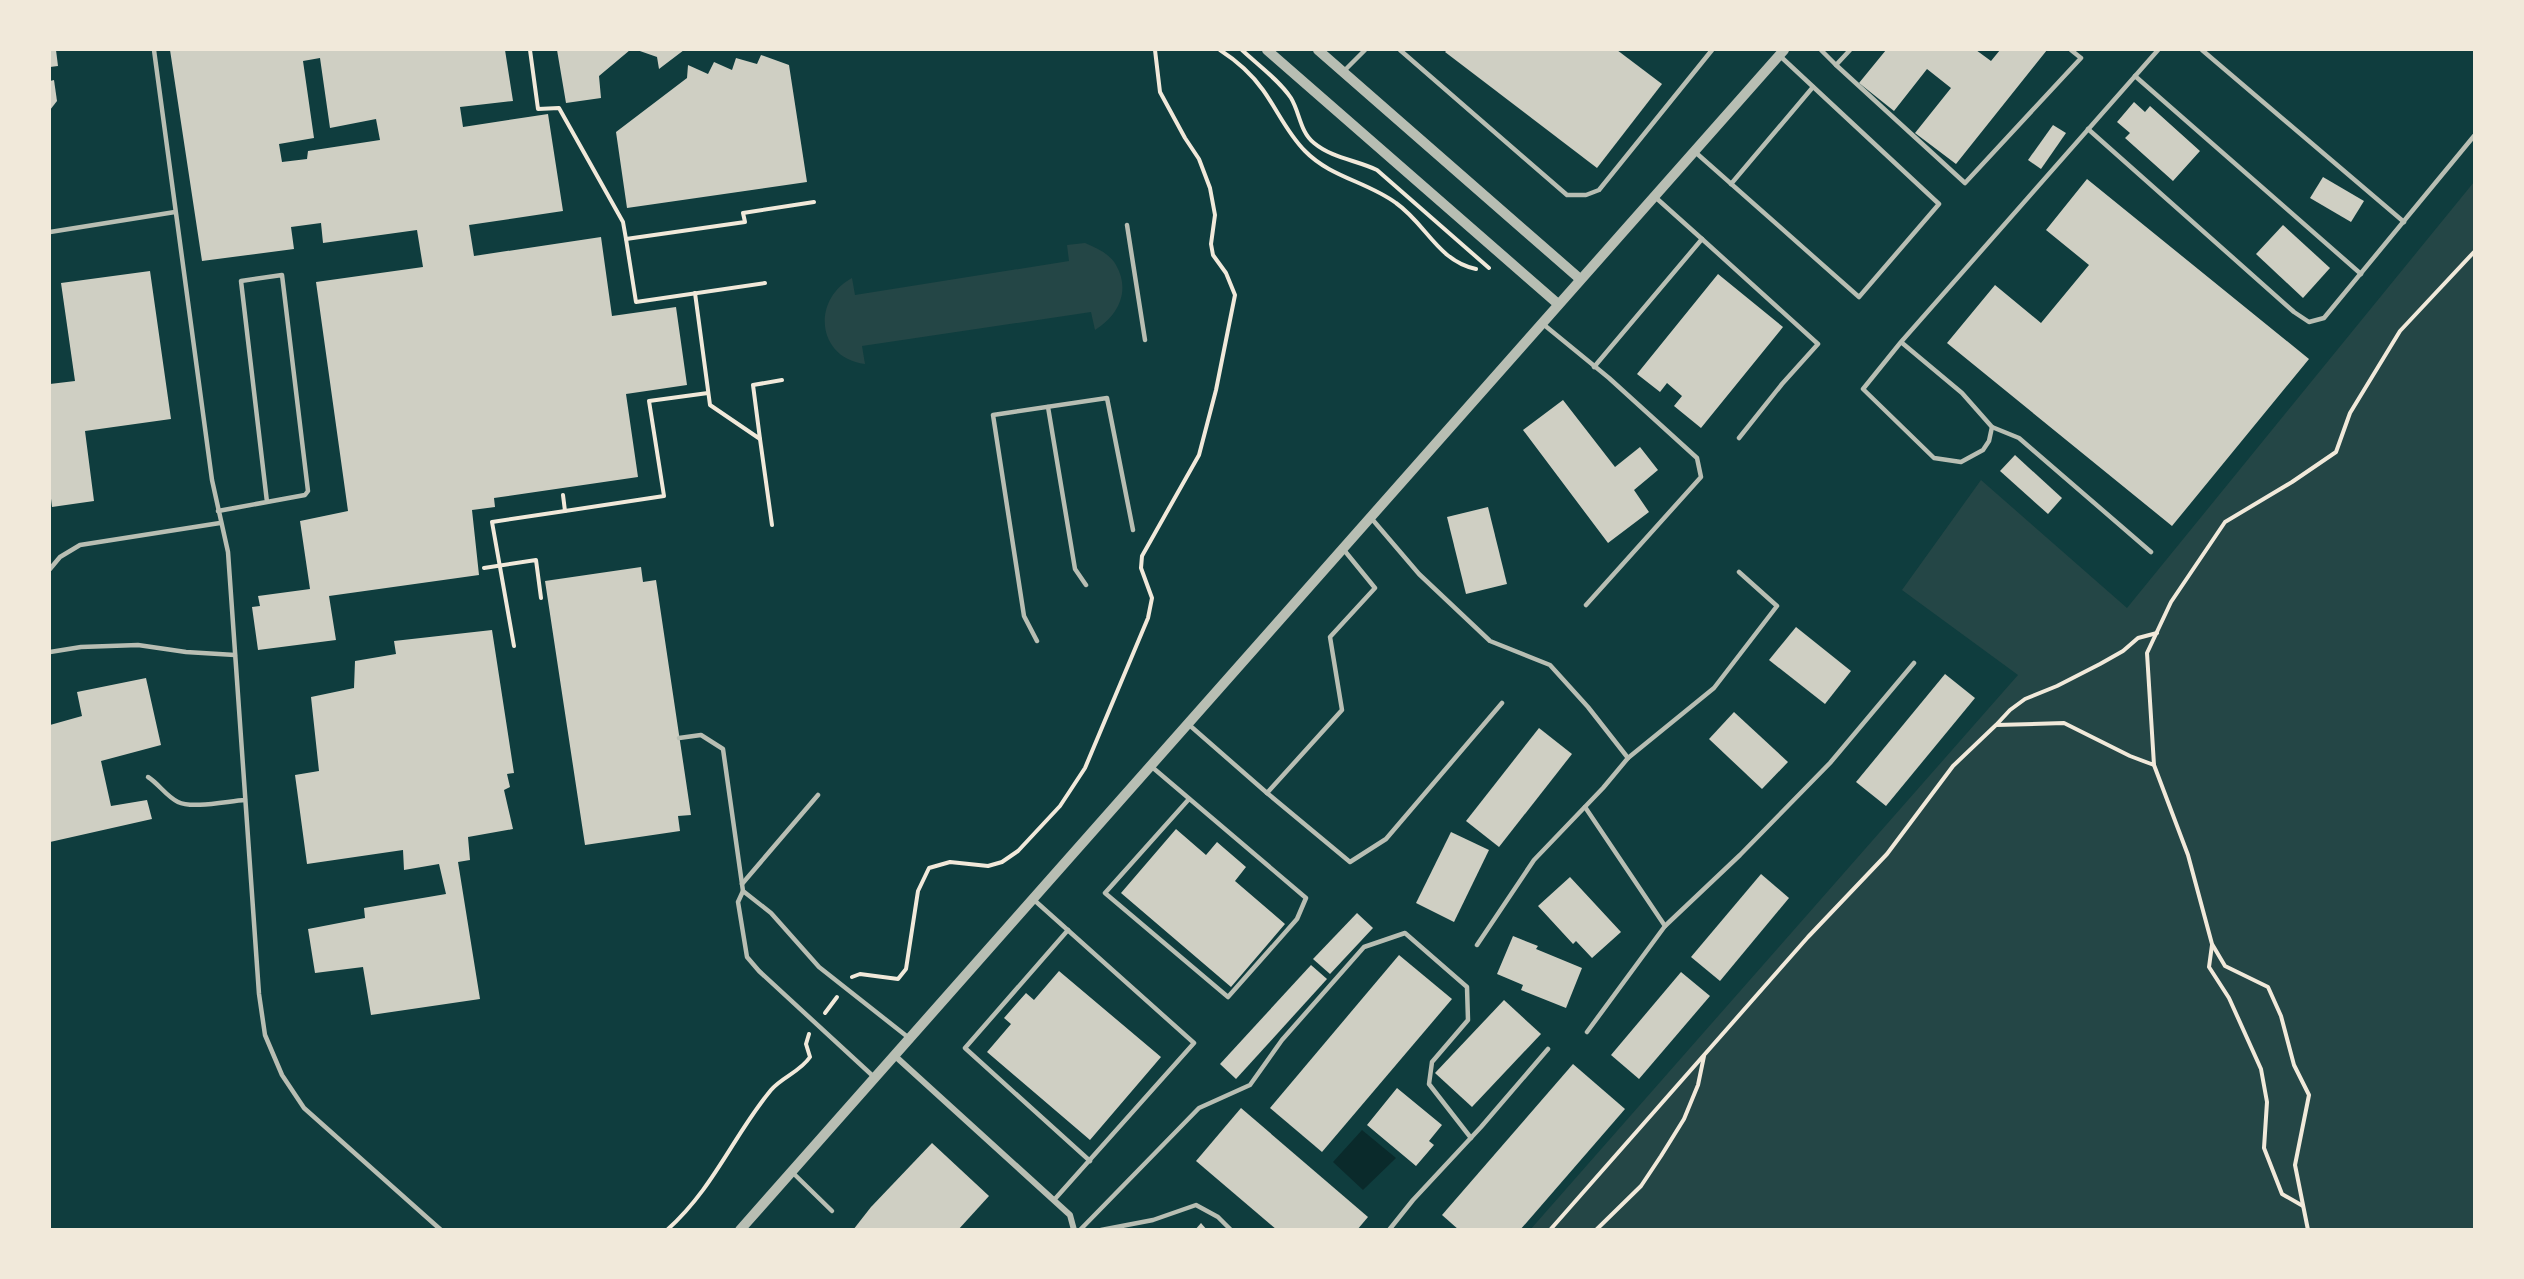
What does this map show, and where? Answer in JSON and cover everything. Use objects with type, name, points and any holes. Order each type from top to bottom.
[{"type":"street","points":[[1267,50],[1558,304]]},
{"type":"street","points":[[1318,50],[1580,279]]},
{"type":"street","points":[[740,1230],[1782,52]]},
{"type":"street","points":[[894,1055],[1070,1215],[1074,1230]]},
{"type":"lane","points":[[154,50],[218,511],[228,552],[259,993],[265,1035],[282,1075],[304,1108],[441,1230]]},
{"type":"lane","points":[[1344,72],[1365,50]]},
{"type":"lane","points":[[1400,50],[1567,195],[1586,195],[1599,190],[1712,50]]},
{"type":"lane","points":[[1821,50],[1965,183],[2081,58],[2071,50]]},
{"type":"lane","points":[[1836,65],[1850,50]]},
{"type":"lane","points":[[1992,427],[1989,441],[1983,450],[1961,462],[1935,458],[1863,389],[1901,342],[2158,50]]},
{"type":"lane","points":[[2202,50],[2404,222]]},
{"type":"lane","points":[[1694,151],[1859,297],[1939,204],[1813,87],[1782,52]]},
{"type":"lane","points":[[2135,76],[2361,274]]},
{"type":"lane","points":[[1731,184],[1813,87]]},
{"type":"lane","points":[[2088,129],[2294,312],[2309,322],[2324,318],[2475,136]]},
{"type":"lane","points":[[1654,196],[1818,344],[1782,384],[1739,438]]},
{"type":"lane","points":[[50,232],[175,212]]},
{"type":"lane","points":[[1127,225],[1145,340]]},
{"type":"lane","points":[[1594,367],[1702,239]]},
{"type":"lane","points":[[218,511],[267,502],[305,495],[308,492],[282,275],[241,281],[267,502]]},
{"type":"lane","points":[[1541,322],[1697,458],[1701,477],[1586,606]]},
{"type":"lane","points":[[1901,342],[1962,393],[1992,427],[2019,438],[2151,552]]},
{"type":"lane","points":[[1037,641],[1024,616],[993,415],[1107,398],[1133,530]]},
{"type":"lane","points":[[1048,407],[1075,569],[1086,585]]},
{"type":"lane","points":[[1370,517],[1419,574],[1490,641],[1550,665],[1587,706],[1628,758]]},
{"type":"lane","points":[[50,569],[60,557],[80,545],[220,523]]},
{"type":"lane","points":[[1267,793],[1342,710],[1330,637],[1375,588],[1342,548]]},
{"type":"lane","points":[[1477,945],[1534,860],[1628,758],[1714,688],[1777,606],[1739,572]]},
{"type":"lane","points":[[50,652],[81,647],[138,645],[186,652],[235,655]]},
{"type":"lane","points":[[1587,1032],[1665,926],[1740,855],[1830,763],[1914,663]]},
{"type":"lane","points":[[1187,723],[1350,862],[1386,839],[1502,703]]},
{"type":"lane","points":[[679,738],[700,735],[723,749],[742,888],[771,913],[819,967],[909,1038]]},
{"type":"lane","points":[[1150,765],[1306,898],[1297,919],[1228,998],[1105,893],[1189,799]]},
{"type":"lane","points":[[148,777],[179,803],[191,805],[245,800]]},
{"type":"lane","points":[[818,795],[742,888],[738,902],[747,957],[759,971],[874,1077]]},
{"type":"lane","points":[[1585,807],[1665,926]]},
{"type":"lane","points":[[1032,898],[1194,1043],[1054,1200]]},
{"type":"lane","points":[[1068,930],[965,1048],[1090,1161]]},
{"type":"lane","points":[[1080,1230],[1199,1108],[1250,1085],[1282,1040],[1364,947],[1405,933],[1467,987],[1468,1020],[1432,1062],[1429,1084],[1471,1138]]},
{"type":"lane","points":[[1389,1230],[1548,1049]]},
{"type":"lane","points":[[791,1172],[832,1211]]},
{"type":"lane","points":[[1101,1230],[1153,1220],[1197,1205],[1218,1216],[1231,1230]]},
{"type":"path","points":[[530,50],[538,109],[559,108],[622,222],[636,302],[765,283]]},
{"type":"path","points":[[852,977],[860,974],[898,979],[906,969],[912,944],[913,917],[918,891],[929,868],[950,862],[988,866],[1002,862],[1018,851],[1060,806],[1085,768],[1148,618],[1152,598],[1141,568],[1142,556],[1199,455],[1216,390],[1235,295],[1226,273],[1213,255],[1211,244],[1215,215],[1209,188],[1199,159],[1160,92],[1155,50]]},
{"type":"path","points":[[1220,50],[1238,62],[1253,77],[1282,124],[1307,153],[1341,176],[1378,191],[1397,203],[1446,256],[1463,267],[1476,269]]},
{"type":"path","points":[[1242,50],[1291,99],[1305,133],[1314,143],[1335,156],[1359,161],[1377,170],[1489,268]]},
{"type":"path","points":[[626,239],[745,222],[743,213],[814,202]]},
{"type":"path","points":[[2308,1230],[2295,1165],[2309,1095],[2294,1065],[2282,1016],[2268,987],[2225,966],[2212,944],[2188,855],[2154,765],[2147,653],[2171,602],[2225,522],[2292,482],[2336,452],[2350,413],[2400,331],[2475,252]]},
{"type":"path","points":[[695,293],[710,405],[760,439]]},
{"type":"path","points":[[772,525],[753,385],[782,381]]},
{"type":"path","points":[[514,646],[492,522],[664,496],[649,401],[708,393]]},
{"type":"path","points":[[563,495],[565,511]]},
{"type":"path","points":[[484,568],[536,560],[541,598]]},
{"type":"path","points":[[1550,1230],[1808,937],[1887,854],[1953,766],[2010,710],[2025,699],[2100,664],[2124,651],[2138,638],[2157,633]]},
{"type":"path","points":[[1996,725],[2064,723],[2130,756],[2154,765]]},
{"type":"path","points":[[2212,944],[2209,967],[2229,998],[2261,1069],[2267,1102],[2264,1148],[2282,1194],[2304,1206]]},
{"type":"path","points":[[825,1013],[837,997]]},
{"type":"path","points":[[667,1230],[709,1184],[773,1088],[804,1066],[810,1058],[806,1044],[809,1034]]},
{"type":"path","points":[[1596,1230],[1641,1186],[1684,1119],[1698,1085],[1704,1054]]},
{"type":"shaded area","points":[[2474,182],[2474,1229],[1530,1230],[2018,675],[1902,590],[1981,480],[2127,608]]},
{"type":"shaded area","points":[[1085,243],[1110,258],[1116,265],[1122,284],[1120,302],[1116,310],[1095,330],[1091,312],[862,346],[865,364],[849,359],[837,351],[829,340],[825,327],[825,313],[830,300],[839,288],[852,278],[855,295],[1069,261],[1067,245]]},
{"type":"shaded area","points":[[1362,1130],[1396,1158],[1363,1190],[1333,1162]]},
{"type":"building","points":[[50,50],[56,50],[58,66],[50,67]]},
{"type":"building","points":[[170,50],[505,50],[513,101],[460,107],[463,127],[548,114],[563,211],[469,225],[474,256],[601,237],[612,316],[676,307],[687,385],[626,394],[638,477],[494,498],[495,507],[472,510],[479,575],[329,596],[336,640],[258,650],[252,607],[260,606],[258,596],[310,589],[300,521],[348,511],[316,282],[423,267],[417,230],[323,243],[321,223],[291,227],[294,249],[202,261]],"holes":[[[320,58],[330,128],[376,119],[380,140],[308,151],[307,159],[282,162],[279,144],[314,138],[303,61]]]},
{"type":"building","points":[[557,50],[630,50],[599,76],[601,98],[566,103]]},
{"type":"building","points":[[637,50],[684,50],[659,69],[657,57]]},
{"type":"building","points":[[1447,50],[1617,50],[1662,84],[1597,168],[1445,52]]},
{"type":"building","points":[[1886,50],[1976,50],[1991,61],[2000,50],[2047,50],[1956,164],[1915,133],[1951,88],[1927,69],[1894,111],[1859,83]]},
{"type":"building","points":[[761,55],[789,65],[807,182],[627,208],[616,132],[687,78],[688,65],[708,74],[714,62],[732,70],[736,58],[757,64]]},
{"type":"building","points":[[54,80],[57,101],[50,110],[50,81]]},
{"type":"building","points":[[2134,102],[2145,112],[2150,106],[2200,151],[2173,181],[2125,138],[2130,133],[2117,122]]},
{"type":"building","points":[[2053,125],[2066,133],[2041,169],[2028,160]]},
{"type":"building","points":[[2323,177],[2364,201],[2351,222],[2310,198]]},
{"type":"building","points":[[2087,179],[2309,359],[2172,526],[1947,343],[1995,285],[2041,323],[2089,265],[2046,230]]},
{"type":"building","points":[[2283,225],[2330,268],[2303,298],[2256,254]]},
{"type":"building","points":[[150,271],[171,419],[85,431],[94,501],[52,507],[50,384],[75,381],[61,283]]},
{"type":"building","points":[[1718,274],[1783,327],[1701,428],[1674,406],[1682,396],[1667,383],[1660,392],[1637,374]]},
{"type":"building","points":[[1563,400],[1615,467],[1640,447],[1658,470],[1634,490],[1649,512],[1608,543],[1523,430]]},
{"type":"building","points":[[2015,455],[2062,498],[2048,514],[2000,471]]},
{"type":"building","points":[[1488,507],[1507,584],[1466,594],[1447,517]]},
{"type":"building","points":[[641,567],[643,582],[656,580],[691,815],[678,816],[680,831],[585,845],[545,581]]},
{"type":"building","points":[[1796,627],[1851,671],[1825,704],[1769,660]]},
{"type":"building","points":[[492,630],[514,773],[507,774],[510,787],[504,790],[513,829],[468,837],[470,860],[458,862],[480,999],[371,1015],[363,967],[315,973],[308,929],[365,918],[364,908],[446,894],[439,864],[404,870],[403,850],[307,864],[295,775],[319,771],[311,697],[354,688],[355,661],[396,654],[394,641]]},
{"type":"building","points":[[1945,674],[1975,698],[1886,806],[1856,782]]},
{"type":"building","points":[[146,678],[161,745],[101,761],[111,806],[147,800],[152,819],[50,842],[50,725],[82,716],[77,692]]},
{"type":"building","points":[[1734,712],[1788,762],[1762,789],[1709,739]]},
{"type":"building","points":[[1539,728],[1572,754],[1499,847],[1466,821]]},
{"type":"building","points":[[1176,829],[1206,855],[1217,842],[1246,867],[1235,881],[1285,924],[1231,987],[1121,893]]},
{"type":"building","points":[[1451,832],[1489,850],[1454,922],[1416,903]]},
{"type":"building","points":[[1761,874],[1789,898],[1720,981],[1691,957]]},
{"type":"building","points":[[1570,877],[1621,932],[1592,958],[1576,941],[1573,944],[1538,906]]},
{"type":"building","points":[[1357,913],[1373,928],[1330,974],[1313,959]]},
{"type":"building","points":[[1513,936],[1538,946],[1536,949],[1582,968],[1566,1008],[1521,990],[1523,985],[1497,974]]},
{"type":"building","points":[[1399,955],[1452,999],[1322,1152],[1270,1108]]},
{"type":"building","points":[[1311,965],[1327,979],[1236,1079],[1220,1064]]},
{"type":"building","points":[[1059,971],[1161,1057],[1090,1140],[987,1052],[1011,1024],[1004,1018],[1026,993],[1034,1000]]},
{"type":"building","points":[[1681,972],[1710,996],[1639,1079],[1611,1055]]},
{"type":"building","points":[[1504,1000],[1541,1034],[1472,1107],[1435,1073]]},
{"type":"building","points":[[1573,1064],[1625,1109],[1520,1230],[1459,1230],[1442,1215]]},
{"type":"building","points":[[1397,1088],[1442,1125],[1429,1141],[1434,1145],[1416,1166],[1367,1125]]},
{"type":"building","points":[[1241,1108],[1368,1217],[1357,1230],[1277,1230],[1196,1161]]},
{"type":"building","points":[[932,1143],[989,1196],[958,1230],[853,1230],[871,1207]]},
{"type":"building","points":[[1201,1223],[1207,1230],[1195,1230]]}]
